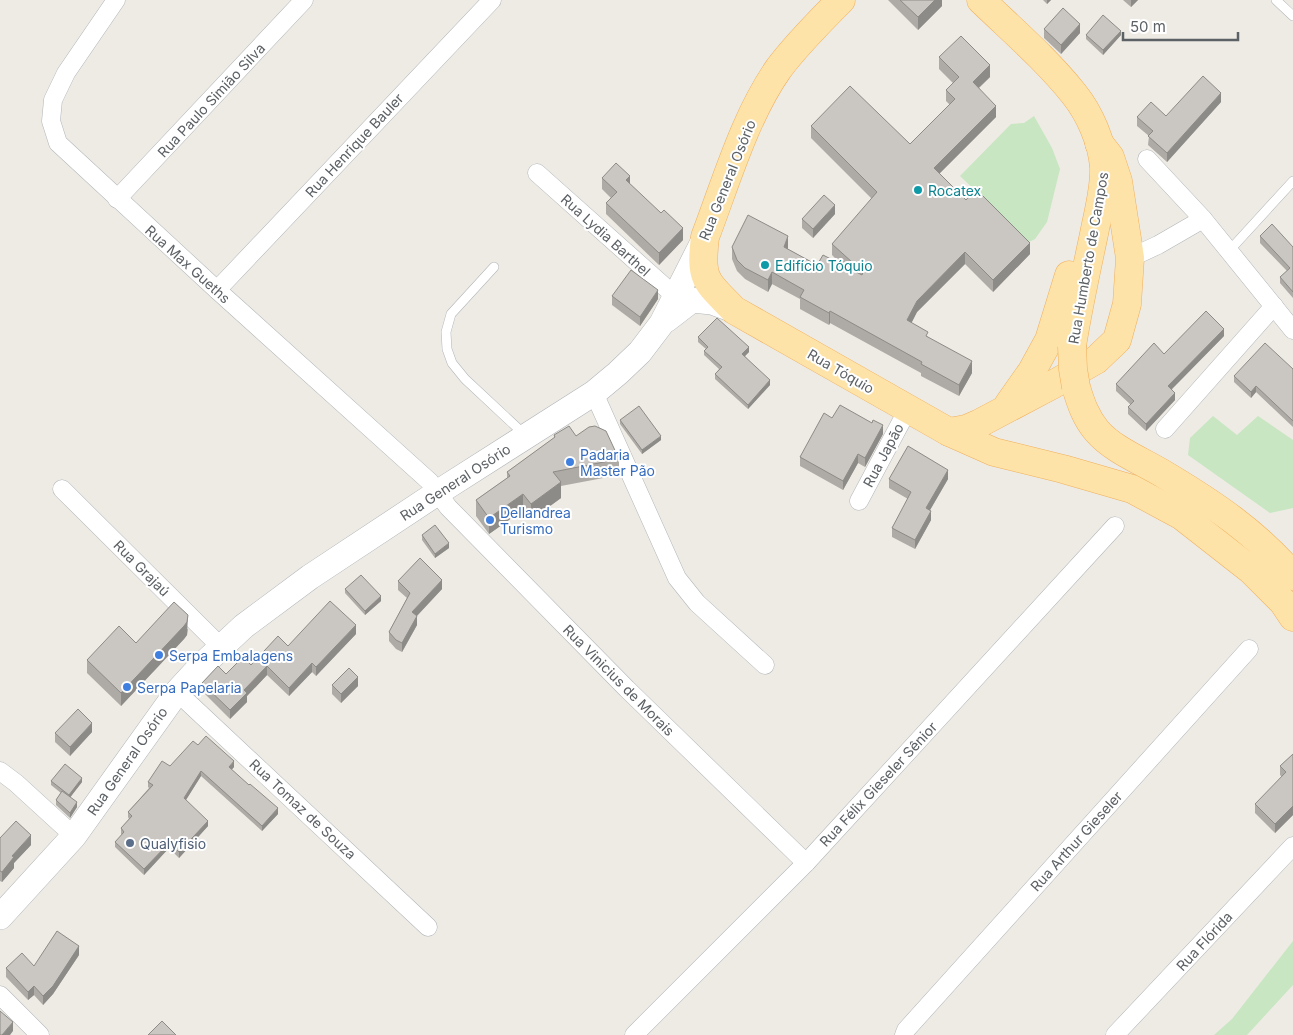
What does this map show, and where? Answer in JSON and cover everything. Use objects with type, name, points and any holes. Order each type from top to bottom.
[{"type":"main road","name":"Rua General Osório","points":[[0,917],[44,872],[74,836],[177,692],[221,646],[259,614],[303,583],[437,493],[594,393],[640,352],[662,323],[705,237],[755,110],[779,69],[798,45],[841,0]]},
{"type":"main road","name":"Rua Humberto de Campos","points":[[981,0],[1075,95],[1096,131],[1104,167],[1102,187],[1072,346],[1076,387],[1081,404],[1090,422],[1108,442],[1200,496],[1237,522],[1268,548],[1293,576]]},
{"type":"main road","points":[[1006,408],[1032,371],[1049,340],[1067,284],[1076,246],[1087,179],[1087,144],[1075,95]]},
{"type":"main road","points":[[949,432],[973,426],[1052,385],[1096,360],[1117,340],[1127,304],[1130,258],[1118,181],[1110,157],[1099,143]]},
{"type":"main road","name":"Rua Tóquio","points":[[705,237],[702,259],[706,280],[734,310]]},
{"type":"main road","name":"Rua Tóquio","points":[[662,323],[679,308],[692,300],[703,300],[734,310],[949,432]]},
{"type":"main road","points":[[949,432],[994,452],[1132,489],[1182,516],[1251,570],[1283,602],[1293,617]]},
{"type":"street","name":"Rua Max Gueths","points":[[116,0],[66,73],[53,100],[52,121],[58,143],[217,290],[421,473],[437,493]]},
{"type":"street","name":"Rua Paulo Simião Silva","points":[[117,199],[304,0]]},
{"type":"street","name":"Rua Henrique Bauler","points":[[217,290],[492,0]]},
{"type":"street","points":[[1148,159],[1203,219],[1291,324]]},
{"type":"street","name":"Rua Lydia Barthel","points":[[537,173],[675,296]]},
{"type":"street","points":[[1130,258],[1158,246],[1203,219]]},
{"type":"street","points":[[1165,429],[1274,306]]},
{"type":"street","points":[[594,393],[677,578],[697,603],[765,665]]},
{"type":"street","name":"Rua Japão","points":[[858,502],[908,409]]},
{"type":"street","name":"Rua Grajaú","points":[[62,489],[221,646]]},
{"type":"street","name":"Rua Vinicius de Morais","points":[[437,493],[448,507],[613,675],[806,863]]},
{"type":"street","name":"Rua Félix Gieseler Sênior","points":[[634,1035],[806,863],[1116,526]]},
{"type":"street","name":"Rua Arthur Gieseler","points":[[904,1035],[912,1023],[1249,649]]},
{"type":"street","name":"Rua Tomaz de Souza","points":[[177,692],[428,926]]},
{"type":"street","points":[[0,771],[16,783],[74,836]]},
{"type":"street","name":"Rua Flórida","points":[[1115,1035],[1293,846]]},
{"type":"street","points":[[0,995],[40,1035]]},
{"type":"lane","points":[[1276,0],[1293,16]]},
{"type":"lane","points":[[1229,251],[1293,181]]},
{"type":"lane","points":[[494,267],[451,314],[446,332],[447,349],[452,363],[465,379],[527,436]]},
{"type":"green space","points":[[1034,116],[1052,148],[1060,169],[1047,222],[1035,239],[1029,242],[960,176],[1011,124],[1024,123]]},
{"type":"green space","points":[[1213,416],[1237,435],[1258,416],[1293,440],[1293,508],[1270,513],[1188,455],[1190,438]]},
{"type":"green space","points":[[1293,941],[1293,985],[1247,1035],[1214,1035],[1232,1019]]},
{"type":"building","points":[[900,0],[935,0],[918,17]]},
{"type":"building","points":[[1063,8],[1080,24],[1061,45],[1044,29]]},
{"type":"building","points":[[1103,15],[1121,31],[1103,50],[1086,35]]},
{"type":"building","points":[[961,36],[990,65],[973,82],[996,106],[934,168],[966,200],[976,189],[1030,243],[993,280],[965,252],[917,301],[907,320],[928,332],[926,336],[972,361],[959,385],[921,364],[922,362],[830,311],[829,313],[800,297],[804,290],[772,272],[768,280],[745,268],[737,260],[732,247],[748,215],[788,236],[784,247],[817,265],[823,255],[862,275],[863,272],[832,244],[877,192],[811,126],[850,86],[910,144],[955,99],[946,90],[959,77],[939,57]]},
{"type":"building","points":[[1203,76],[1221,93],[1167,153],[1148,136],[1153,131],[1137,117],[1151,102],[1166,116]]},
{"type":"building","points":[[616,163],[630,176],[626,180],[661,213],[664,210],[683,228],[659,253],[606,203],[617,192],[602,178]]},
{"type":"building","points":[[824,195],[835,205],[813,229],[802,219]]},
{"type":"building","points":[[1272,224],[1293,247],[1293,292],[1280,277],[1290,268],[1260,236]]},
{"type":"building","points":[[631,270],[658,290],[640,317],[612,296]]},
{"type":"building","points":[[1206,311],[1224,329],[1168,386],[1175,393],[1146,424],[1128,407],[1134,401],[1116,384],[1154,343],[1164,354]]},
{"type":"building","points":[[717,318],[749,347],[742,354],[770,380],[748,405],[715,374],[722,367],[704,351],[708,347],[698,337]]},
{"type":"building","points":[[1265,343],[1293,369],[1293,421],[1256,386],[1251,392],[1234,376]]},
{"type":"building","points":[[840,405],[872,423],[873,420],[883,425],[865,458],[858,454],[843,481],[800,457],[824,413],[832,418]]},
{"type":"building","points":[[639,406],[661,436],[642,450],[620,420]]},
{"type":"building","points":[[569,426],[576,436],[589,427],[595,426],[606,431],[619,459],[553,472],[561,482],[531,504],[523,494],[489,518],[476,500],[510,476],[507,472],[555,437],[554,435]]},
{"type":"building","points":[[908,446],[948,470],[926,508],[931,511],[915,540],[892,528],[911,492],[889,479]]},
{"type":"building","points":[[435,525],[449,543],[435,554],[422,535]]},
{"type":"building","points":[[420,558],[442,580],[412,612],[417,616],[402,643],[396,640],[389,632],[410,593],[398,581]]},
{"type":"building","points":[[361,575],[381,596],[365,611],[345,589]]},
{"type":"building","points":[[330,601],[356,625],[316,667],[312,663],[289,688],[267,666],[244,690],[247,693],[230,710],[202,683],[218,666],[226,674],[243,657],[251,665],[278,636],[288,646]]},
{"type":"building","points":[[174,602],[188,615],[187,622],[121,693],[87,660],[119,626],[136,643]]},
{"type":"building","points":[[349,668],[358,677],[341,694],[332,685]]},
{"type":"building","points":[[78,709],[92,723],[70,747],[55,733]]},
{"type":"building","points":[[206,736],[234,761],[229,767],[278,808],[262,826],[201,771],[184,798],[208,821],[179,852],[169,843],[144,869],[115,842],[124,832],[121,828],[132,816],[128,812],[153,785],[148,782],[162,761],[170,766],[193,741],[198,745]]},
{"type":"building","points":[[1293,754],[1293,806],[1275,824],[1255,804],[1286,772],[1280,766]]},
{"type":"building","points":[[65,764],[82,778],[69,795],[51,781]]},
{"type":"building","points":[[62,791],[77,802],[70,813],[56,800]]},
{"type":"building","points":[[16,821],[31,835],[12,856],[14,857],[2,872],[0,871],[0,838]]},
{"type":"building","points":[[57,931],[79,946],[53,986],[43,996],[34,986],[28,992],[6,968],[22,953],[34,966]]},
{"type":"building","points":[[0,1011],[13,1022],[2,1035],[0,1035]]},
{"type":"building","points":[[162,1021],[176,1035],[148,1035]]},
{"type":"place","name":"Rocatex","points":[[918,190]]},
{"type":"place","name":"Edifício Tóquio","points":[[765,265]]},
{"type":"place","name":"Padaria Master Pão","points":[[570,462]]},
{"type":"place","name":"Dellandrea Turismo","points":[[490,520]]},
{"type":"place","name":"Serpa Embalagens","points":[[159,655]]},
{"type":"place","name":"Serpa Papelaria","points":[[127,687]]},
{"type":"place","name":"Qualyfisio","points":[[130,843]]}]
